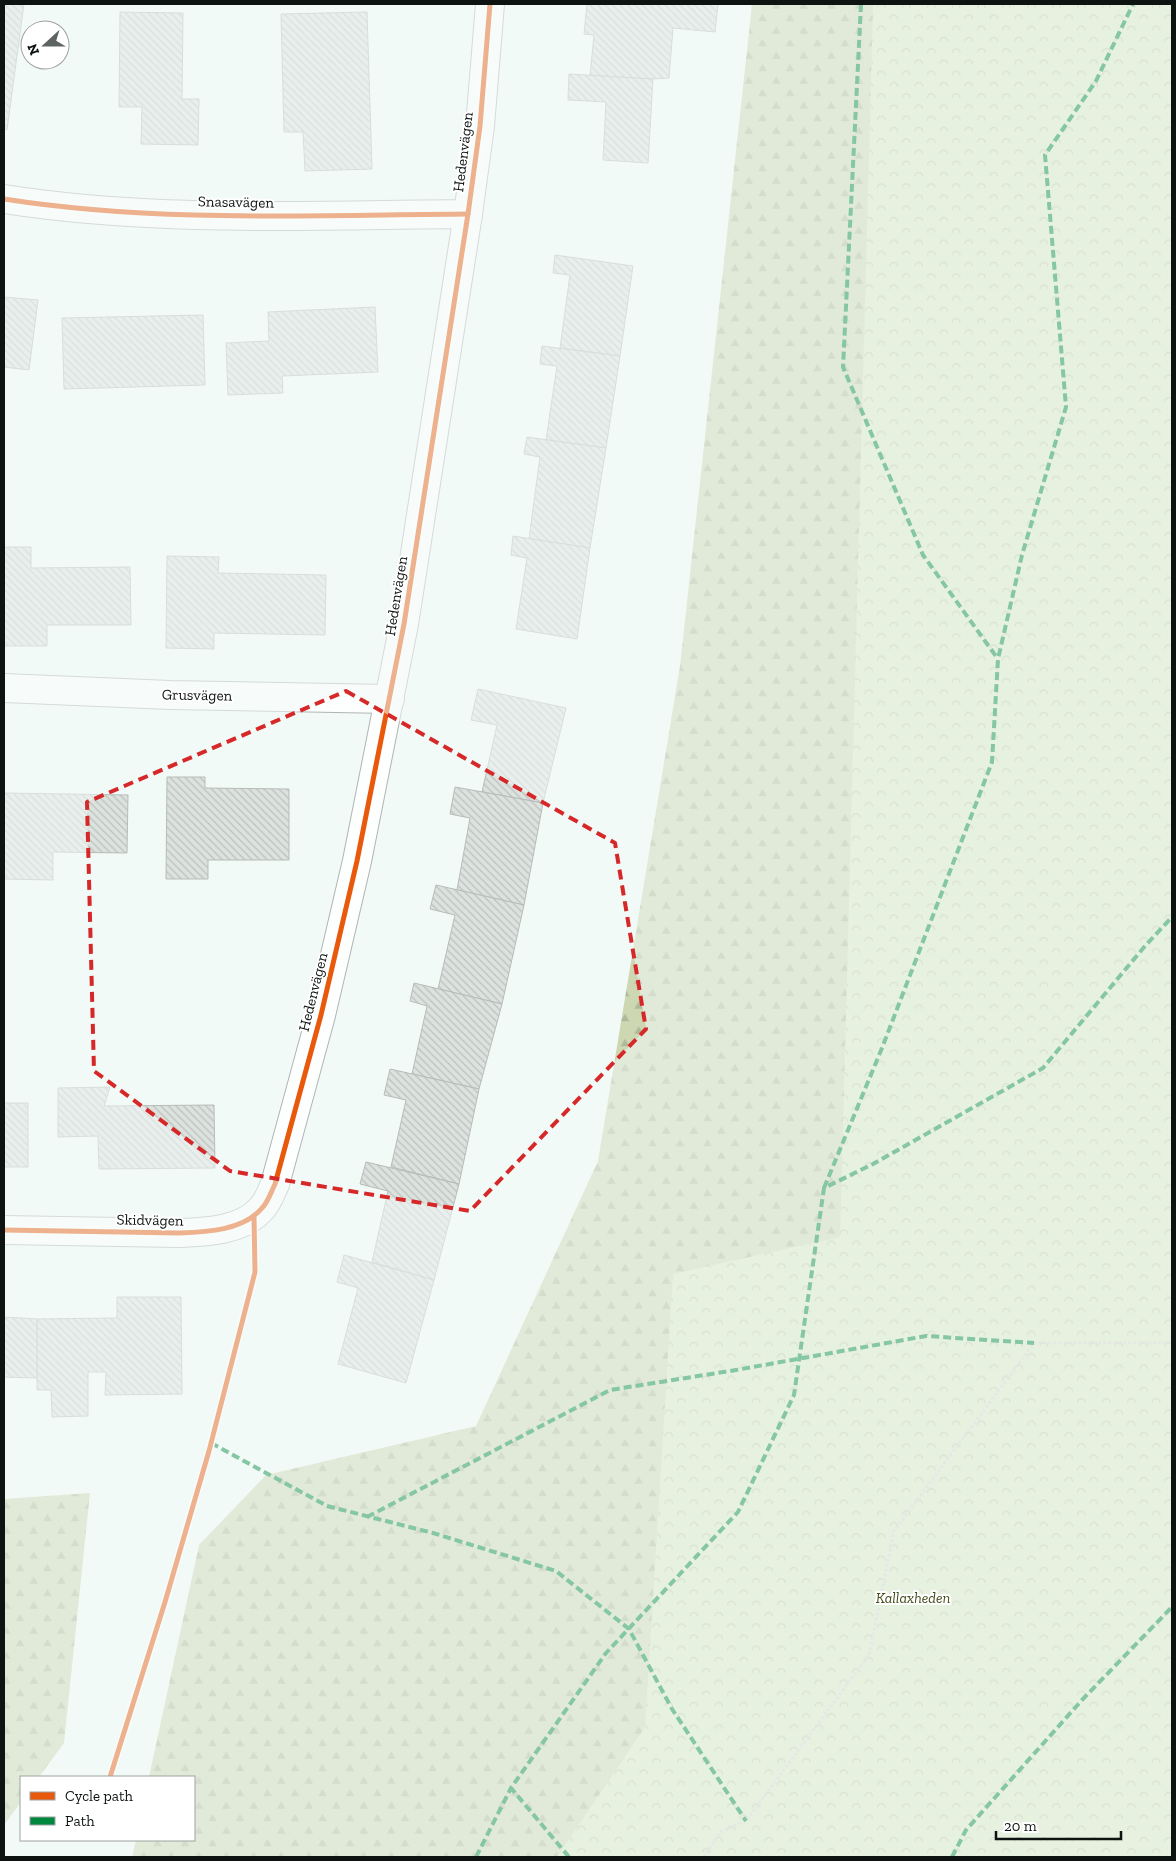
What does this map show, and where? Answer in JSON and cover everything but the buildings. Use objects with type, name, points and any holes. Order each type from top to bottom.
[{"type":"street","name":"Hedenvägen","points":[[275,1184],[321,1015],[357,861],[404,624],[468,214],[480,126],[490,4]]},
{"type":"street","name":"Snasavägen","points":[[4,199],[53,207],[226,216],[468,214]]},
{"type":"street","name":"Grusvägen","points":[[4,688],[170,695],[390,699]]},
{"type":"street","name":"Skidvägen","points":[[4,1230],[178,1233],[229,1228],[254,1217],[264,1207],[275,1184]]},
{"type":"path","points":[[704,1857],[720,1832],[746,1821],[869,1655],[894,1531],[1034,1343],[1172,1343]]},
{"type":"highlighted area","points":[[346,691],[615,843],[646,1029],[470,1211],[230,1171],[94,1071],[87,802]]},
{"type":"green space","name":"Kallaxheden","points":[[752,4],[1172,4],[1172,1857],[132,1857],[136,1841],[195,1841],[195,1776],[149,1776],[199,1545],[266,1475],[476,1426],[598,1161],[680,666]]},
{"type":"green space","name":"Kallaxheden","points":[[873,4],[1172,4],[1172,1857],[557,1857],[645,1727],[673,1274],[840,1237]]},
{"type":"green space","points":[[90,1493],[64,1743],[40,1776],[20,1776],[20,1803],[4,1825],[4,1499]]},
{"type":"marked path","points":[[861,4],[843,367],[923,555],[998,659]]},
{"type":"marked path","points":[[824,1188],[882,1048],[992,762],[998,659],[1022,555],[1066,407],[1045,155],[1096,81],[1133,4]]},
{"type":"marked path","points":[[569,1857],[511,1788],[606,1653],[738,1512],[794,1395],[824,1188],[873,1164],[1043,1068],[1145,946],[1172,917]]},
{"type":"marked path","points":[[367,1517],[610,1390],[736,1370],[926,1336],[1034,1343]]},
{"type":"marked path","points":[[211,1443],[327,1506],[433,1533],[556,1571],[629,1629],[672,1709],[746,1821]]},
{"type":"marked path","points":[[952,1857],[966,1830],[1082,1700],[1172,1607]]},
{"type":"marked path","points":[[476,1857],[511,1788]]},
{"type":"cycle path","points":[[4,1230],[178,1233],[223,1229],[254,1216],[266,1203],[275,1184],[321,1015],[357,861],[404,624],[468,214],[480,126],[490,4]]},
{"type":"cycle path","points":[[4,199],[62,207],[177,215],[468,214]]},
{"type":"cycle path","points":[[110,1776],[165,1602],[209,1451],[255,1272],[254,1217]]}]
